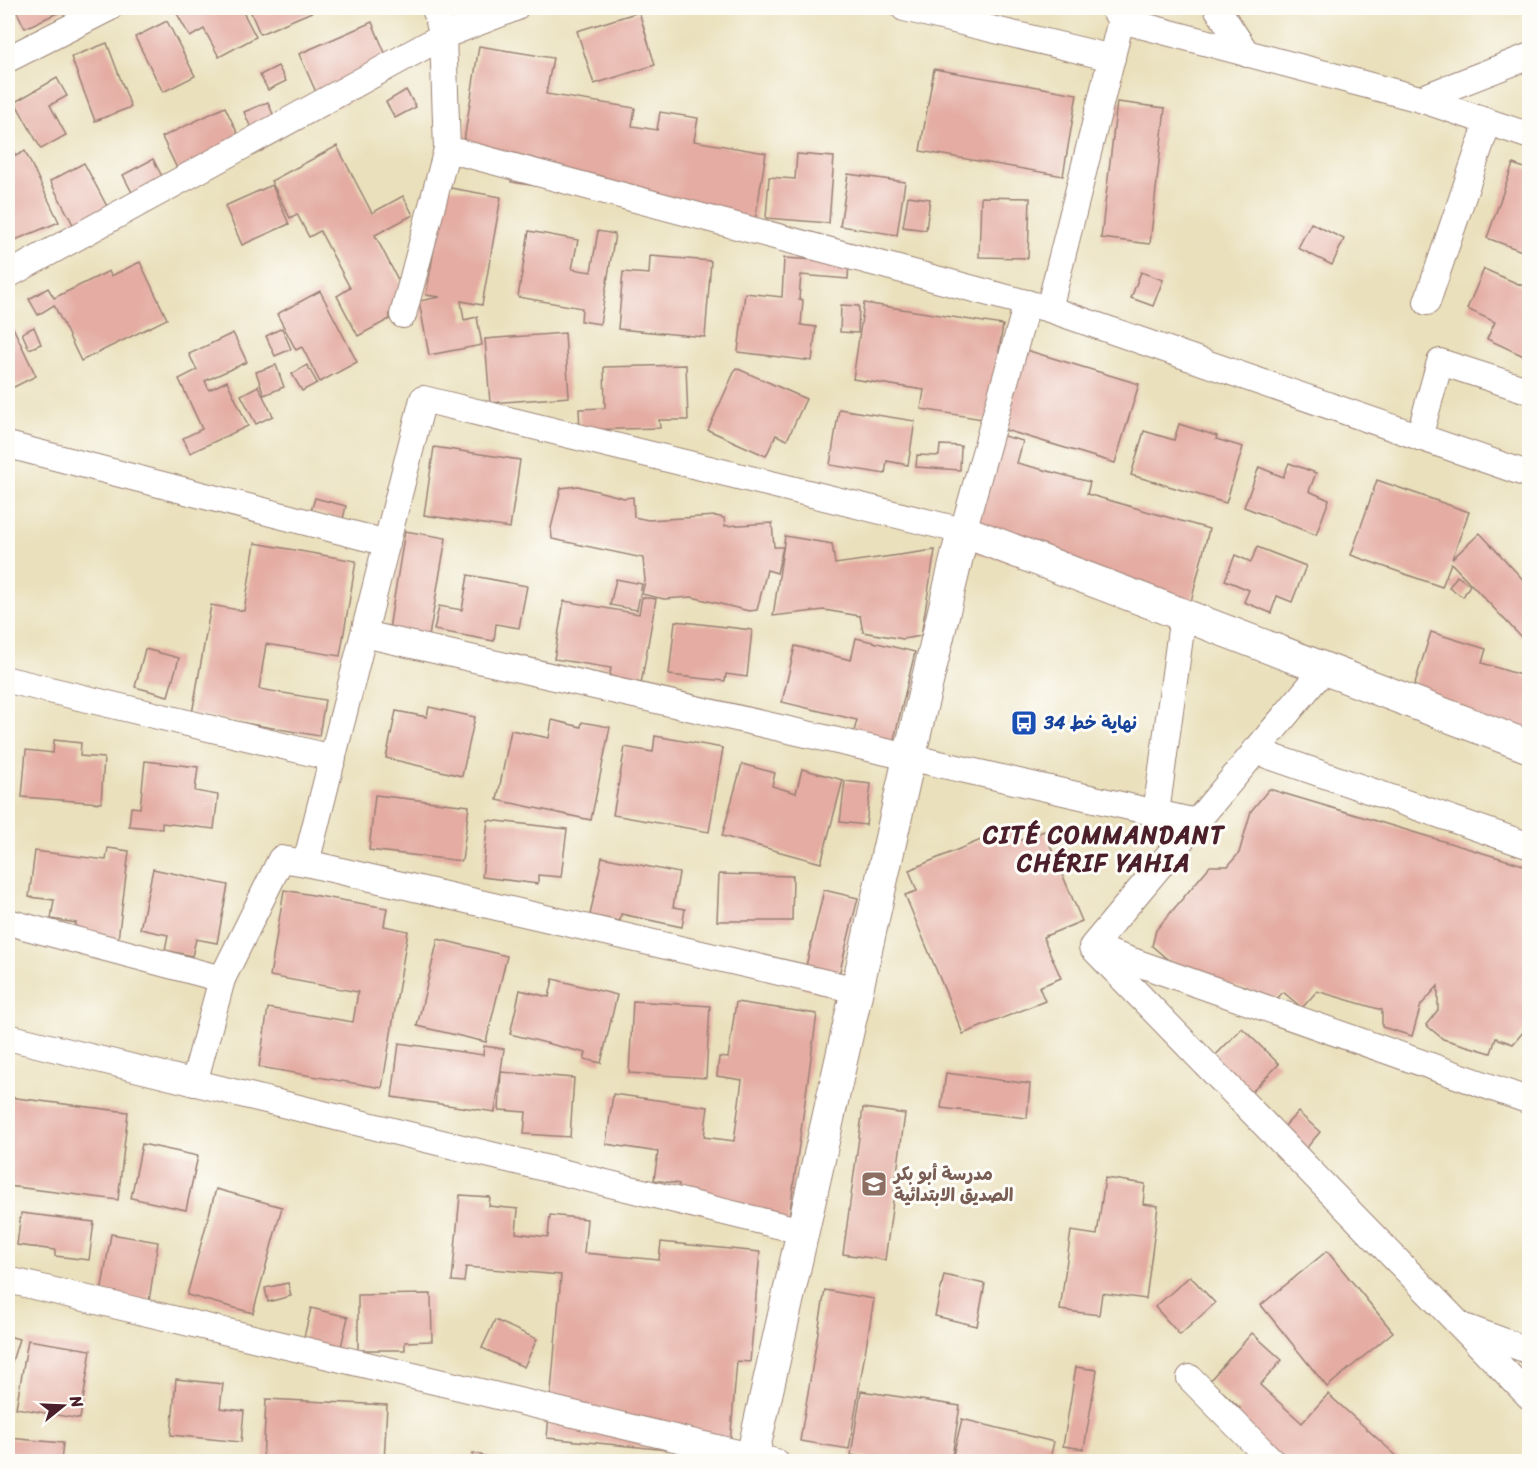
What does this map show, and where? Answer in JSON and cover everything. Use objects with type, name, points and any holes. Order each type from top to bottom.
[{"type":"street","points":[[8,59],[109,8]]},
{"type":"street","points":[[403,315],[447,149],[443,36],[435,8]]},
{"type":"street","points":[[8,275],[443,36],[515,8]]},
{"type":"street","points":[[904,8],[1112,58]]},
{"type":"street","points":[[1217,8],[1247,54]]},
{"type":"street","points":[[8,1280],[760,1460],[802,1231],[963,531],[1038,306],[1112,58],[1117,14],[1247,54],[1419,99],[1530,136]]},
{"type":"street","points":[[1419,99],[1530,56]]},
{"type":"street","points":[[1426,302],[1488,122]]},
{"type":"street","points":[[447,149],[1038,306],[1530,475]]},
{"type":"street","points":[[1419,437],[1440,362],[1530,390]]},
{"type":"street","points":[[306,863],[423,399],[963,531],[1530,747]]},
{"type":"street","points":[[8,445],[387,543]]},
{"type":"street","points":[[1156,813],[1183,615]]},
{"type":"street","points":[[364,634],[1196,822]]},
{"type":"street","points":[[1092,947],[1324,669]]},
{"type":"street","points":[[8,680],[333,758]]},
{"type":"street","points":[[1256,751],[1530,846]]},
{"type":"street","points":[[194,1083],[222,979],[281,859],[857,990]]},
{"type":"street","points":[[8,922],[222,979]]},
{"type":"street","points":[[1092,947],[1530,1101]]},
{"type":"street","points":[[1092,947],[1530,1396]]},
{"type":"street","points":[[8,1037],[802,1231]]},
{"type":"street","points":[[1461,1326],[1530,1351]]},
{"type":"street","points":[[1190,1378],[1274,1461]]},
{"type":"building","points":[[15,8],[68,8],[25,28]]},
{"type":"building","points":[[179,8],[241,8],[256,37],[219,57],[204,29],[190,37],[175,10]]},
{"type":"building","points":[[249,8],[313,8],[314,11],[260,34]]},
{"type":"building","points":[[639,12],[655,65],[594,84],[577,31]]},
{"type":"building","points":[[167,21],[195,76],[163,92],[135,37]]},
{"type":"building","points":[[372,22],[388,60],[352,76],[361,96],[303,121],[319,99],[299,54]]},
{"type":"building","points":[[107,43],[131,107],[95,121],[71,57]]},
{"type":"building","points":[[479,46],[553,58],[546,94],[635,108],[632,126],[657,130],[660,112],[698,118],[694,141],[766,153],[755,221],[511,182],[513,169],[461,160]]},
{"type":"building","points":[[278,66],[286,81],[268,90],[260,75]]},
{"type":"building","points":[[934,69],[1077,94],[1063,176],[920,151]]},
{"type":"building","points":[[57,78],[67,96],[50,105],[66,135],[41,149],[15,102]]},
{"type":"building","points":[[406,90],[416,107],[395,118],[386,102]]},
{"type":"building","points":[[268,102],[280,132],[257,142],[244,112]]},
{"type":"building","points":[[1117,102],[1165,108],[1150,244],[1101,238]]},
{"type":"building","points":[[225,107],[247,153],[184,183],[162,137]]},
{"type":"building","points":[[8,140],[16,156],[25,151],[59,222],[8,243]]},
{"type":"building","points":[[337,146],[372,213],[403,196],[413,215],[375,235],[412,307],[358,336],[337,296],[350,288],[320,231],[309,237],[297,214],[290,218],[271,181]]},
{"type":"building","points":[[797,154],[834,157],[829,223],[766,218],[769,177],[795,179]]},
{"type":"building","points":[[153,159],[167,186],[137,202],[123,175]]},
{"type":"building","points":[[84,163],[110,212],[76,230],[50,181]]},
{"type":"building","points":[[1513,164],[1530,170],[1530,254],[1487,238]]},
{"type":"building","points":[[848,174],[905,182],[897,235],[840,226]]},
{"type":"building","points":[[272,185],[289,224],[242,245],[225,206]]},
{"type":"building","points":[[445,187],[501,197],[482,305],[461,301],[464,320],[477,317],[482,345],[429,355],[419,301],[440,297],[426,295]]},
{"type":"building","points":[[908,196],[930,199],[926,230],[903,227]]},
{"type":"building","points":[[981,197],[1030,198],[1028,258],[979,257]]},
{"type":"building","points":[[1311,223],[1344,239],[1332,265],[1298,248]]},
{"type":"building","points":[[529,231],[578,240],[572,269],[591,272],[598,231],[615,234],[600,324],[581,321],[582,308],[518,297]]},
{"type":"building","points":[[650,256],[711,261],[705,337],[618,329],[623,272],[649,274]]},
{"type":"building","points":[[784,258],[849,262],[848,279],[801,275],[799,299],[803,300],[801,325],[816,327],[812,361],[738,352],[745,293],[782,297]]},
{"type":"building","points":[[140,262],[167,319],[81,361],[54,305],[38,315],[29,299],[48,288],[54,298],[109,271],[111,276]]},
{"type":"building","points":[[1484,269],[1530,289],[1528,358],[1487,339],[1495,322],[1467,309]]},
{"type":"building","points":[[1141,272],[1163,280],[1153,306],[1131,298]]},
{"type":"building","points":[[320,291],[357,362],[320,382],[302,347],[296,350],[277,314]]},
{"type":"building","points":[[864,303],[1003,325],[988,420],[921,409],[924,390],[853,379]]},
{"type":"building","points":[[841,305],[859,306],[858,333],[840,332]]},
{"type":"building","points":[[8,317],[36,376],[8,390]]},
{"type":"building","points":[[34,327],[41,344],[29,349],[22,333]]},
{"type":"building","points":[[282,328],[291,349],[275,356],[266,336]]},
{"type":"building","points":[[233,333],[247,362],[205,381],[209,390],[227,381],[248,426],[190,453],[183,438],[202,429],[179,379],[197,370],[189,354]]},
{"type":"building","points":[[565,333],[569,397],[490,403],[485,339]]},
{"type":"building","points":[[1026,350],[1139,384],[1115,463],[1002,429]]},
{"type":"building","points":[[276,365],[284,387],[264,395],[256,372]]},
{"type":"building","points":[[307,365],[317,383],[302,391],[292,374]]},
{"type":"building","points":[[686,365],[688,420],[659,420],[660,428],[580,430],[579,409],[605,408],[604,367]]},
{"type":"building","points":[[736,368],[806,399],[787,440],[776,435],[766,456],[708,430]]},
{"type":"building","points":[[258,386],[273,416],[256,424],[241,395]]},
{"type":"building","points":[[839,409],[915,421],[908,465],[887,461],[885,474],[830,465]]},
{"type":"building","points":[[1179,424],[1243,447],[1226,503],[1131,475],[1144,431],[1174,440]]},
{"type":"building","points":[[996,434],[1023,441],[1017,463],[1090,482],[1087,494],[1209,529],[1189,610],[967,550]]},
{"type":"building","points":[[940,445],[961,446],[960,470],[916,467],[917,455],[939,456]]},
{"type":"building","points":[[434,447],[520,460],[510,528],[424,515]]},
{"type":"building","points":[[1289,463],[1316,473],[1309,491],[1329,500],[1316,535],[1244,507],[1259,467],[1283,477]]},
{"type":"building","points":[[1377,480],[1469,512],[1452,559],[1480,533],[1530,587],[1530,631],[1522,638],[1451,563],[1442,587],[1351,555]]},
{"type":"building","points":[[578,486],[624,498],[633,497],[634,517],[648,520],[716,516],[724,518],[725,526],[772,523],[774,547],[783,547],[777,573],[767,570],[757,610],[749,611],[692,597],[664,599],[642,594],[645,581],[643,558],[552,539],[551,528],[561,488]]},
{"type":"building","points":[[315,498],[346,506],[343,519],[311,511]]},
{"type":"building","points":[[405,531],[446,538],[427,648],[387,641]]},
{"type":"building","points":[[785,536],[832,544],[835,564],[935,550],[921,636],[903,639],[863,632],[860,616],[824,610],[773,616]]},
{"type":"building","points":[[255,543],[356,561],[340,656],[266,644],[259,689],[325,700],[319,736],[192,714],[211,605],[244,611]]},
{"type":"building","points":[[1257,547],[1306,566],[1292,602],[1277,596],[1271,613],[1244,602],[1249,590],[1225,580],[1235,555],[1251,562]]},
{"type":"building","points":[[468,575],[527,586],[519,628],[496,624],[494,641],[434,630],[439,606],[462,610]]},
{"type":"building","points":[[1457,576],[1470,585],[1463,597],[1449,587]]},
{"type":"building","points":[[616,579],[642,584],[637,610],[610,605]]},
{"type":"building","points":[[642,597],[656,599],[639,696],[607,691],[611,668],[554,659],[564,601],[639,614]]},
{"type":"building","points":[[675,621],[752,630],[747,677],[726,674],[725,681],[669,675]]},
{"type":"building","points":[[1431,632],[1486,649],[1482,663],[1530,678],[1530,736],[1410,699]]},
{"type":"building","points":[[856,638],[915,652],[891,752],[851,743],[857,720],[782,702],[795,646],[851,660]]},
{"type":"building","points":[[145,649],[179,658],[168,696],[135,687]]},
{"type":"building","points":[[429,707],[475,717],[462,776],[386,758],[396,711],[427,717]]},
{"type":"building","points":[[552,720],[581,727],[582,722],[610,727],[591,820],[497,800],[511,730],[549,738]]},
{"type":"building","points":[[655,736],[723,748],[709,832],[613,815],[625,747],[653,752]]},
{"type":"building","points":[[54,740],[81,743],[80,756],[104,758],[101,803],[22,797],[26,750],[53,753]]},
{"type":"building","points":[[145,761],[198,767],[195,791],[218,795],[214,829],[162,823],[162,829],[129,826],[131,807],[140,808]]},
{"type":"building","points":[[742,764],[775,773],[772,786],[796,793],[802,769],[843,780],[821,863],[722,836]]},
{"type":"building","points":[[845,781],[871,784],[866,825],[840,822]]},
{"type":"building","points":[[1269,789],[1530,867],[1530,1024],[1513,1044],[1496,1038],[1491,1053],[1443,1039],[1426,1025],[1438,1010],[1438,986],[1421,1005],[1412,1036],[1382,1027],[1382,1010],[1317,991],[1302,1008],[1283,992],[1277,999],[1180,970],[1152,946],[1156,930],[1210,866],[1228,866],[1239,853],[1251,811]]},
{"type":"building","points":[[375,795],[469,806],[462,861],[369,850]]},
{"type":"building","points":[[488,820],[567,829],[561,877],[538,875],[538,884],[482,877]]},
{"type":"building","points":[[1012,827],[1018,841],[1044,831],[1082,921],[1043,937],[1061,978],[1039,987],[1045,1001],[963,1034],[905,895],[917,891],[909,870]]},
{"type":"building","points":[[108,848],[129,851],[117,948],[74,942],[76,923],[51,919],[54,900],[29,897],[35,851],[106,860]]},
{"type":"building","points":[[602,857],[679,873],[673,907],[685,909],[682,927],[621,914],[620,921],[590,915]]},
{"type":"building","points":[[153,869],[228,885],[217,943],[196,939],[192,956],[165,950],[168,935],[140,929]]},
{"type":"building","points":[[719,874],[793,876],[792,921],[717,921]]},
{"type":"building","points":[[284,890],[387,908],[384,926],[408,931],[382,1088],[259,1067],[268,1008],[353,1022],[358,992],[270,976]]},
{"type":"building","points":[[824,890],[858,898],[834,995],[801,987]]},
{"type":"building","points":[[438,939],[507,956],[486,1042],[417,1026]]},
{"type":"building","points":[[553,979],[617,995],[601,1063],[584,1059],[586,1053],[510,1034],[520,990],[549,997]]},
{"type":"building","points":[[633,1001],[710,1006],[706,1078],[629,1073]]},
{"type":"building","points":[[736,1002],[817,1014],[788,1225],[676,1209],[679,1184],[654,1180],[658,1152],[606,1144],[613,1094],[708,1107],[704,1137],[734,1141],[742,1080],[717,1076],[719,1057],[728,1058]]},
{"type":"building","points":[[1242,1028],[1279,1064],[1244,1100],[1207,1064]]},
{"type":"building","points":[[399,1043],[483,1055],[484,1046],[504,1049],[495,1112],[392,1097]]},
{"type":"building","points":[[501,1072],[574,1078],[570,1137],[524,1134],[526,1112],[499,1110]]},
{"type":"building","points":[[946,1073],[1030,1084],[1027,1118],[941,1108]]},
{"type":"building","points":[[8,1097],[128,1112],[118,1200],[8,1186]]},
{"type":"building","name":"مدرسة أبو بكر الصديق الابتدائية","points":[[863,1108],[905,1114],[885,1260],[843,1254]]},
{"type":"building","points":[[1298,1112],[1320,1132],[1304,1151],[1281,1130]]},
{"type":"building","points":[[142,1144],[198,1156],[186,1210],[131,1198]]},
{"type":"building","points":[[1105,1178],[1145,1184],[1143,1204],[1158,1206],[1146,1299],[1102,1293],[1099,1315],[1060,1310],[1071,1231],[1097,1235]]},
{"type":"building","points":[[216,1189],[282,1207],[253,1313],[187,1295]]},
{"type":"building","points":[[460,1195],[490,1197],[489,1206],[518,1209],[516,1233],[548,1237],[550,1215],[587,1219],[584,1253],[659,1260],[661,1242],[760,1252],[750,1362],[737,1361],[729,1456],[547,1438],[561,1275],[466,1267],[464,1282],[452,1281]]},
{"type":"building","points":[[21,1213],[94,1222],[89,1260],[55,1256],[55,1250],[17,1245]]},
{"type":"building","points":[[111,1234],[158,1242],[149,1301],[101,1293]]},
{"type":"building","points":[[1327,1251],[1393,1332],[1327,1387],[1261,1305]]},
{"type":"building","points":[[944,1275],[985,1284],[977,1326],[935,1316]]},
{"type":"building","points":[[1190,1276],[1215,1303],[1180,1335],[1155,1307]]},
{"type":"building","points":[[288,1283],[291,1296],[268,1302],[265,1288]]},
{"type":"building","points":[[825,1290],[874,1299],[849,1449],[800,1441]]},
{"type":"building","points":[[431,1294],[432,1341],[405,1342],[405,1350],[358,1350],[358,1295]]},
{"type":"building","points":[[311,1308],[348,1317],[337,1364],[300,1354]]},
{"type":"building","points":[[495,1320],[537,1339],[524,1367],[482,1348]]},
{"type":"building","points":[[1252,1333],[1282,1360],[1260,1385],[1302,1423],[1328,1394],[1399,1458],[1396,1462],[1251,1462],[1261,1451],[1228,1421],[1240,1408],[1210,1380]]},
{"type":"building","points":[[8,1336],[19,1339],[8,1374]]},
{"type":"building","points":[[28,1340],[91,1350],[80,1419],[16,1408]]},
{"type":"building","points":[[1076,1367],[1097,1370],[1084,1449],[1063,1446]]},
{"type":"building","points":[[176,1379],[223,1384],[220,1408],[244,1411],[241,1442],[171,1435]]},
{"type":"building","points":[[861,1391],[960,1406],[951,1462],[892,1462],[851,1455]]},
{"type":"building","points":[[266,1399],[387,1405],[384,1462],[263,1462]]},
{"type":"building","points":[[962,1419],[1054,1442],[1049,1462],[952,1459]]},
{"type":"building","points":[[8,1438],[63,1443],[61,1462],[8,1462]]},
{"type":"building","points":[[473,1453],[503,1461],[503,1462],[471,1462]]},
{"type":"place","name":"نهاية خط 34","points":[[1024,723]]},
{"type":"place","name":"مدرسة أبو بكر الصديق الابتدائية","points":[[874,1184]]},
{"type":"district","name":"CITÉ COMMANDANT CHÉRIF YAHIA","points":[[1104,849]]}]
